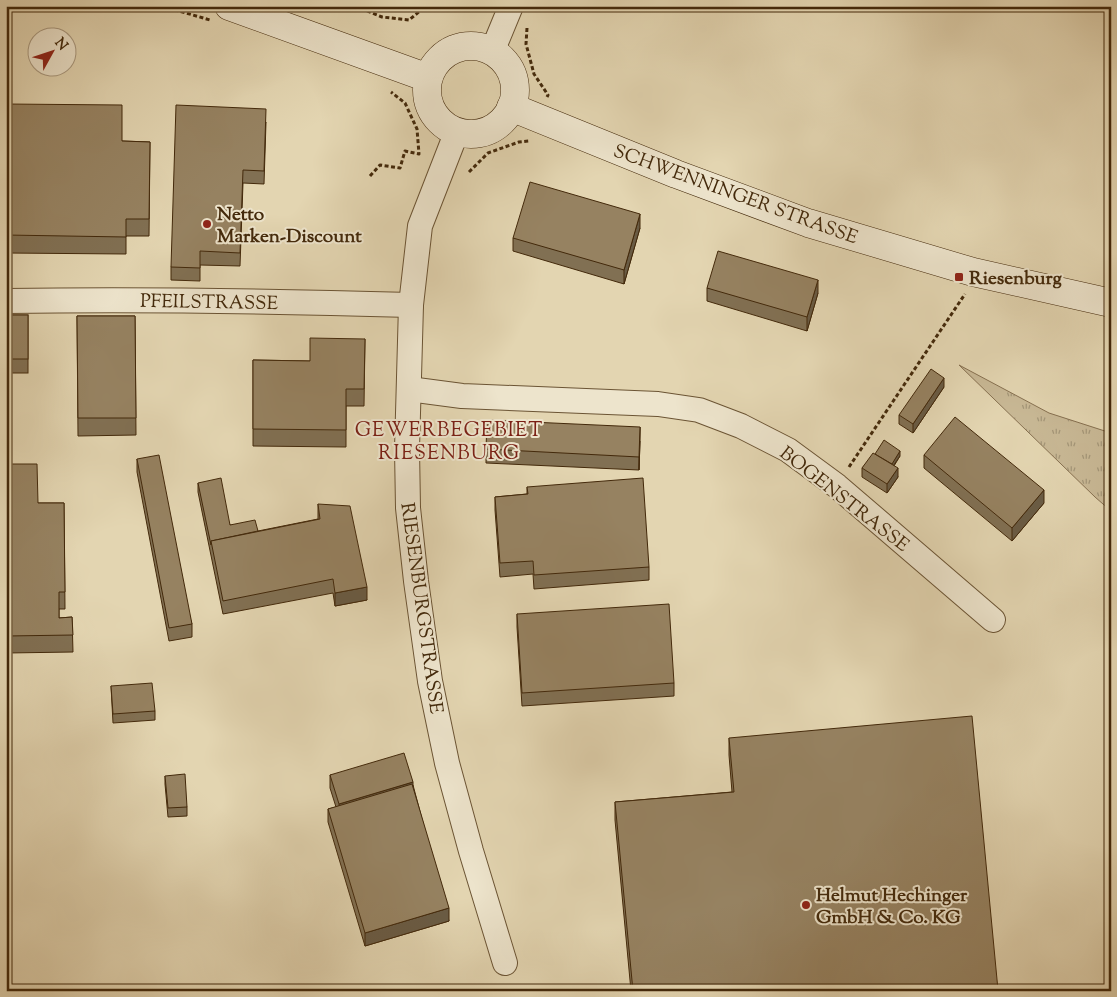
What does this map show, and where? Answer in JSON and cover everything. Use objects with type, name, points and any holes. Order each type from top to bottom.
[{"type":"main road","points":[[230,6],[428,78]]},
{"type":"main road","points":[[477,46],[492,52],[510,70],[514,82],[514,95],[511,107],[504,119],[493,128],[481,133],[467,134],[440,122],[431,109],[427,94],[428,78],[435,64],[447,53],[461,47],[477,46]]},
{"type":"main road","name":"SCHWENNINGER STRASSE","points":[[511,107],[538,130],[676,174],[808,223],[973,272],[1111,303]]},
{"type":"street","points":[[492,52],[510,6]]},
{"type":"street","name":"RIESENBURGSTRASSE","points":[[457,131],[420,226],[411,305],[407,449],[408,508],[430,680],[447,763],[471,851],[506,963]]},
{"type":"street","name":"PFEILSTRASSE","points":[[6,301],[202,300],[411,305]]},
{"type":"street","name":"BOGENSTRASSE","points":[[410,389],[462,396],[658,404],[699,410],[741,426],[788,450],[836,486],[993,620]]},
{"type":"path","points":[[354,6],[382,17],[410,20],[426,6]]},
{"type":"path","points":[[469,172],[488,153],[519,142],[538,130],[548,95],[534,74],[526,44],[527,24]]},
{"type":"path","points":[[370,176],[380,165],[400,168],[405,151],[419,154]]},
{"type":"path","points":[[836,486],[970,286],[973,272]]},
{"type":"green space","points":[[959,365],[1049,413],[1111,433],[1111,511],[1095,497]]},
{"type":"building","points":[[6,104],[122,105],[122,141],[150,142],[149,219],[126,219],[126,237],[6,235]]},
{"type":"building","name":"Netto Marken-Discount","points":[[176,105],[266,109],[264,171],[243,170],[240,253],[200,251],[200,268],[171,267]]},
{"type":"building","points":[[530,182],[640,214],[624,270],[513,238]]},
{"type":"building","points":[[718,251],[818,280],[807,317],[707,288]]},
{"type":"building","points":[[6,315],[28,315],[28,359],[6,359]]},
{"type":"building","points":[[77,316],[135,316],[136,418],[78,418]]},
{"type":"building","points":[[310,338],[365,339],[364,389],[346,389],[346,430],[253,429],[253,360],[310,361]]},
{"type":"building","points":[[931,369],[944,378],[913,424],[899,415]]},
{"type":"building","points":[[955,417],[1044,490],[1012,528],[924,455]]},
{"type":"building","points":[[487,420],[640,427],[639,457],[486,449]]},
{"type":"building","points":[[884,440],[900,451],[892,464],[875,454]]},
{"type":"building","points":[[873,453],[898,468],[887,484],[862,468]]},
{"type":"building","points":[[159,455],[192,624],[169,628],[137,459]]},
{"type":"building","points":[[6,464],[37,464],[38,503],[64,503],[65,592],[59,592],[59,618],[72,617],[73,635],[7,636]]},
{"type":"building","points":[[221,478],[230,525],[255,520],[258,531],[211,541],[211,545],[198,483]]},
{"type":"building","points":[[643,478],[649,567],[534,575],[533,561],[500,563],[495,497],[528,494],[527,487]]},
{"type":"building","points":[[318,504],[350,506],[367,587],[335,593],[333,579],[223,601],[211,541],[320,519]]},
{"type":"building","points":[[669,604],[674,683],[522,693],[517,614]]},
{"type":"building","points":[[152,683],[155,711],[113,714],[111,686]]},
{"type":"building","name":"Helmut Hechinger GmbH & Co. KG","points":[[972,716],[998,990],[633,991],[615,802],[734,792],[729,738]]},
{"type":"building","points":[[404,753],[413,782],[339,804],[330,775]]},
{"type":"building","points":[[185,774],[187,807],[168,808],[165,776]]},
{"type":"building","points":[[412,784],[449,908],[365,933],[328,809]]},
{"type":"place","name":"Netto Marken-Discount","points":[[207,224]]},
{"type":"place","name":"Riesenburg","points":[[959,277]]},
{"type":"place","name":"Helmut Hechinger GmbH & Co. KG","points":[[806,905]]},
{"type":"district","name":"GEWERBEGEBIET RIESENBURG","points":[[449,440]]}]
